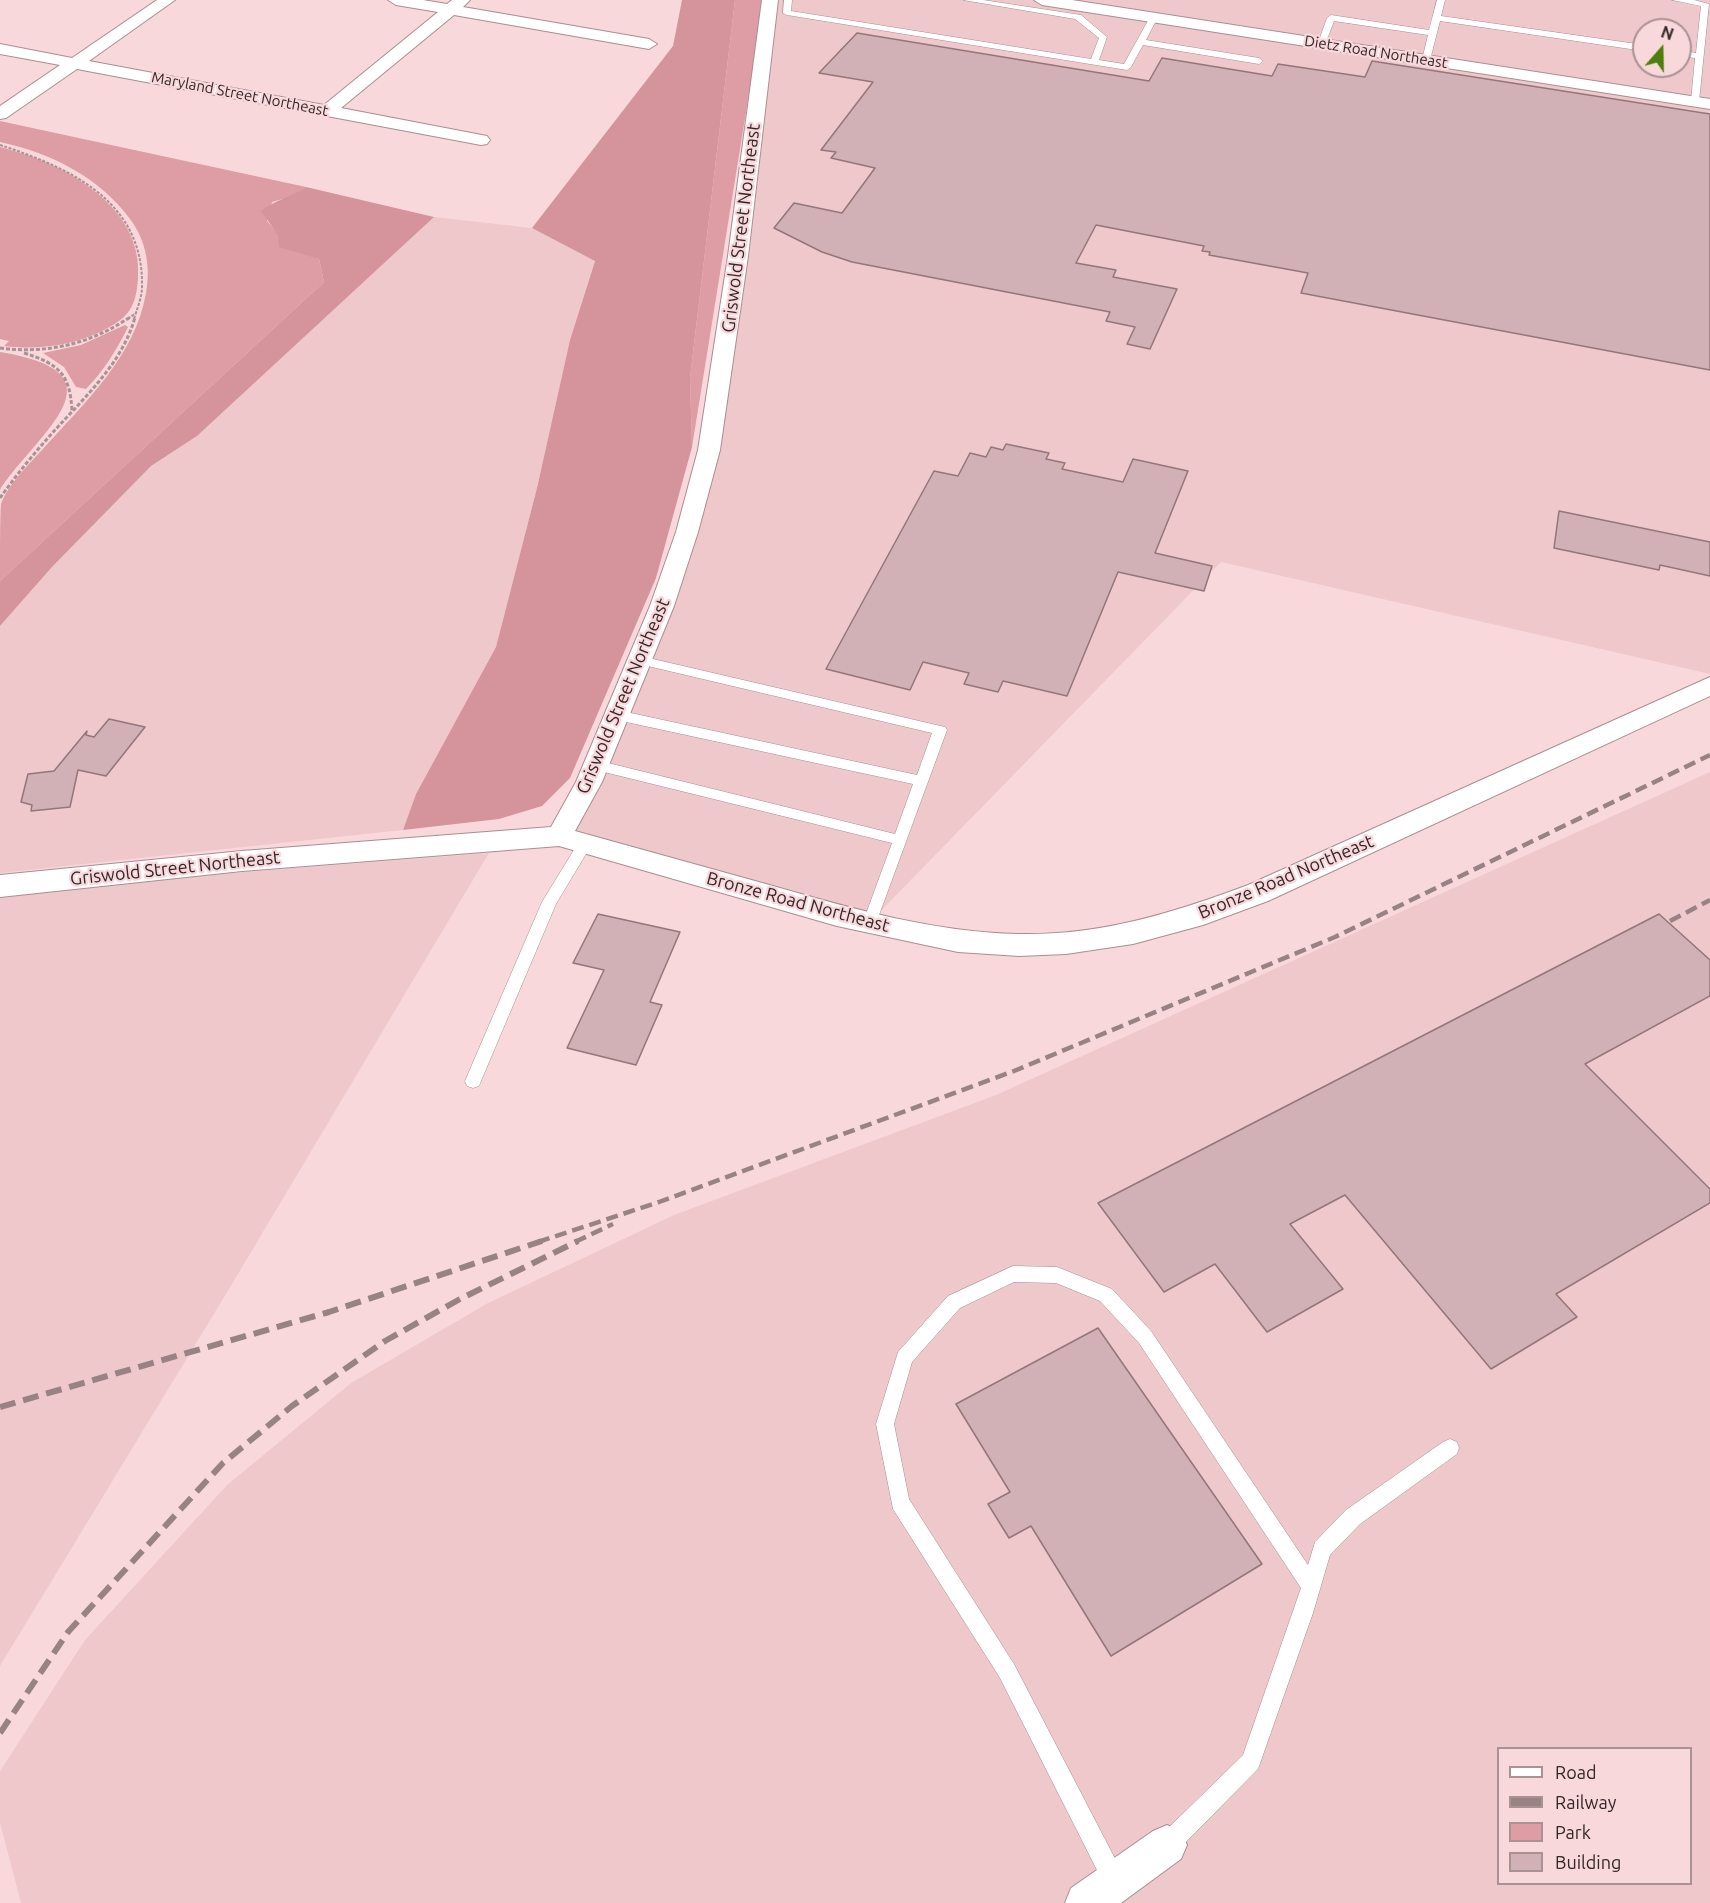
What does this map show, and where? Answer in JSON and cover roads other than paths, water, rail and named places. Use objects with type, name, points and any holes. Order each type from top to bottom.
[{"type":"street","points":[[0,114],[167,0]]},
{"type":"street","points":[[396,0],[457,5],[649,44]]},
{"type":"street","name":"Griswold Street Northeast","points":[[0,886],[254,860],[572,840],[596,765],[663,606],[687,532],[709,450],[738,256],[770,0]]},
{"type":"street","name":"Dietz Road Northeast","points":[[1042,0],[1702,102]]},
{"type":"street","points":[[329,110],[457,5]]},
{"type":"street","name":"Maryland Street Northeast","points":[[0,49],[481,140]]},
{"type":"street","name":"Bronze Road Northeast","points":[[572,840],[870,922],[958,941],[1019,945],[1066,943],[1133,933],[1193,917],[1258,892],[1710,686]]},
{"type":"street","points":[[1101,1893],[1167,1845]]},
{"type":"lane","points":[[788,0],[787,13],[1127,67],[1154,17]]},
{"type":"lane","points":[[967,0],[1078,17],[1103,37],[1094,62]]},
{"type":"lane","points":[[1426,60],[1441,0]]},
{"type":"lane","points":[[1676,0],[1708,5],[1700,56],[1702,102]]},
{"type":"lane","points":[[1322,43],[1331,18],[1432,33]]},
{"type":"lane","points":[[1436,18],[1632,46]]},
{"type":"lane","points":[[1140,42],[1259,62]]},
{"type":"lane","points":[[1692,55],[1700,56]]},
{"type":"lane","points":[[640,660],[939,730],[870,922]]},
{"type":"lane","points":[[617,714],[921,781]]},
{"type":"lane","points":[[596,765],[900,840]]},
{"type":"lane","points":[[473,1081],[549,902],[572,840]]},
{"type":"lane","points":[[1101,1893],[1007,1671],[900,1502],[885,1424],[904,1358],[954,1302],[1013,1274],[1057,1275],[1106,1295],[1145,1337],[1311,1587]]},
{"type":"lane","points":[[1167,1845],[1251,1762],[1322,1549],[1346,1525],[1450,1448]]},
{"type":"railway","points":[[538,1242],[659,1202],[1014,1071],[1335,937],[1710,755]]},
{"type":"railway","points":[[1670,921],[1710,900]]},
{"type":"railway","points":[[575,1242],[613,1224]]},
{"type":"railway","points":[[0,1407],[329,1312],[542,1241]]},
{"type":"railway","points":[[0,1733],[68,1632],[223,1463],[292,1406],[385,1341],[460,1299],[578,1241]]}]
